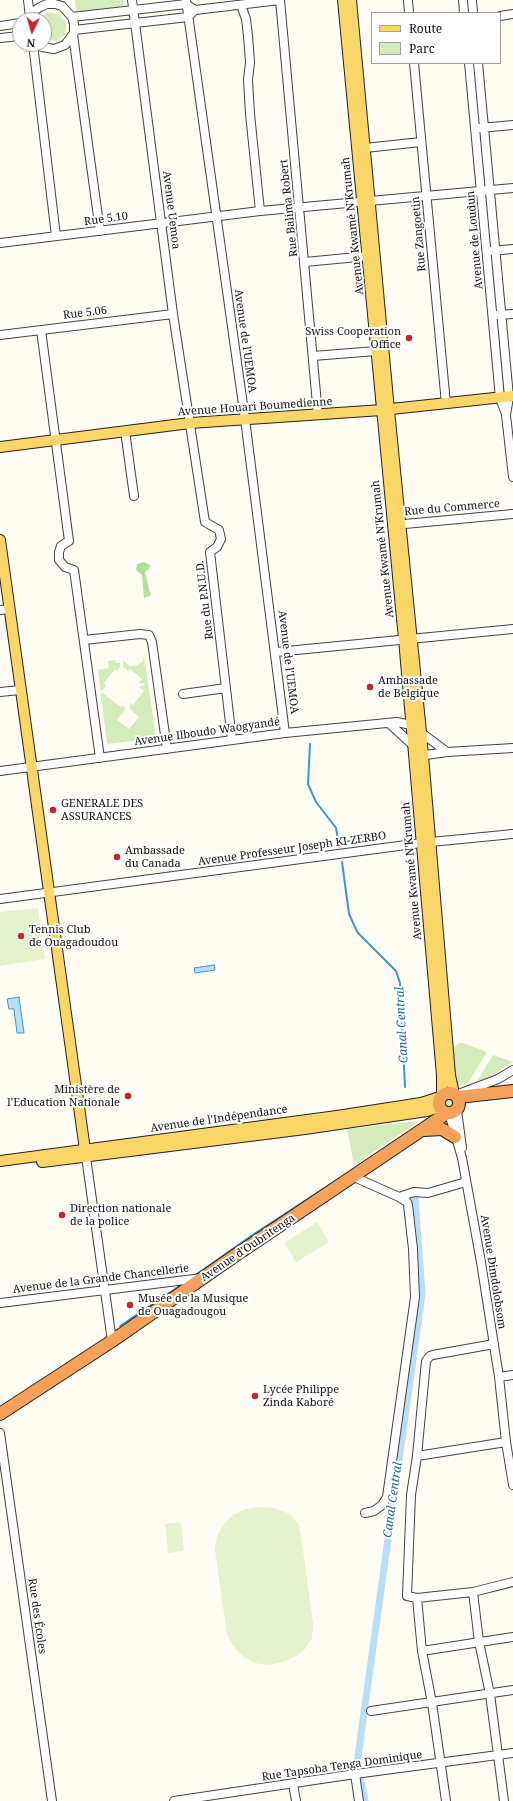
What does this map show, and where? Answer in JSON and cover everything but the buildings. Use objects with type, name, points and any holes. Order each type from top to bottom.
[{"type":"highway","points":[[449,1103],[509,1091]]},
{"type":"highway","name":"Avenue d'Oubritenga","points":[[0,1414],[112,1341],[233,1257],[419,1132],[449,1103]]},
{"type":"highway","points":[[419,1132],[442,1129],[456,1137]]},
{"type":"main road","name":"Avenue Kwamé N'Krumah","points":[[343,0],[358,122],[379,356]]},
{"type":"main road","name":"Avenue Kwamé N'Krumah","points":[[352,0],[358,122],[365,148],[368,256],[386,410],[408,639],[421,732],[426,843],[431,903],[450,1075],[449,1103]]},
{"type":"main road","name":"Avenue Houari Boumedienne","points":[[0,447],[190,423],[386,410],[507,397]]},
{"type":"main road","points":[[0,540],[85,1154]]},
{"type":"main road","name":"Avenue Kwamé N'Krumah","points":[[408,639],[411,725],[426,843]]},
{"type":"main road","name":"Avenue de l'Indépendance","points":[[0,1167],[258,1131],[422,1103],[449,1103]]},
{"type":"main road","name":"Avenue de l'Indépendance","points":[[0,1161],[85,1154]]},
{"type":"street","points":[[28,0],[29,12]]},
{"type":"street","name":"Avenue Uemoa","points":[[132,0],[173,314],[190,423]]},
{"type":"street","points":[[52,49],[65,45],[74,33],[135,23],[188,17],[195,10],[280,0]]},
{"type":"street","name":"Rue Balima Robert","points":[[280,0],[318,415]]},
{"type":"street","points":[[408,0],[409,12]]},
{"type":"street","points":[[463,0],[464,12]]},
{"type":"street","points":[[472,0],[473,12]]},
{"type":"street","points":[[72,17],[186,2],[195,10]]},
{"type":"street","name":"Avenue de l'UEMOA","points":[[186,2],[245,419],[276,652],[285,733]]},
{"type":"street","points":[[34,12],[47,4],[55,4],[62,6],[72,17],[100,231]]},
{"type":"street","points":[[241,4],[246,19],[248,36],[250,62],[248,80],[250,114],[260,211]]},
{"type":"street","points":[[501,16],[513,14]]},
{"type":"street","points":[[0,26],[12,25]]},
{"type":"street","points":[[0,38],[12,37]]},
{"type":"street","points":[[34,52],[56,236]]},
{"type":"street","name":"Rue Zangoetin","points":[[414,64],[446,404]]},
{"type":"street","name":"Avenue de Loudun","points":[[469,64],[481,191],[501,315],[507,397],[506,415],[513,477]]},
{"type":"street","name":"Avenue de Loudun","points":[[478,64],[490,190],[493,316],[507,397]]},
{"type":"street","points":[[476,128],[513,125]]},
{"type":"street","points":[[365,148],[421,142]]},
{"type":"street","name":"Rue 5.10","points":[[0,243],[260,211],[513,188]]},
{"type":"street","points":[[491,251],[513,249]]},
{"type":"street","points":[[305,262],[368,256]]},
{"type":"street","name":"Rue 5.06","points":[[0,335],[173,314]]},
{"type":"street","points":[[493,316],[513,314]]},
{"type":"street","points":[[41,330],[69,541],[61,546],[59,560],[65,567],[74,570],[100,758]]},
{"type":"street","points":[[313,356],[379,356]]},
{"type":"street","name":"Rue du P.N.U.D.","points":[[190,423],[205,522],[220,530],[221,539],[218,547],[210,552],[232,740]]},
{"type":"street","points":[[125,431],[134,496]]},
{"type":"street","name":"Rue du Commerce","points":[[396,525],[513,514]]},
{"type":"street","points":[[0,610],[10,609]]},
{"type":"street","points":[[276,652],[513,629]]},
{"type":"street","points":[[84,640],[140,634],[149,635],[152,642],[167,749]]},
{"type":"street","points":[[183,694],[226,688]]},
{"type":"street","points":[[0,692],[20,690]]},
{"type":"street","name":"Avenue Ilboudo Waogyandé","points":[[0,771],[369,723],[390,724],[396,722],[411,725]]},
{"type":"street","points":[[390,724],[423,754],[513,748]]},
{"type":"street","points":[[411,725],[447,752]]},
{"type":"street","name":"Avenue Professeur Joseph KI-ZERBO","points":[[0,899],[426,843],[513,834]]},
{"type":"street","points":[[449,1103],[513,1070]]},
{"type":"street","name":"Avenue Dimdolobsom","points":[[449,1103],[462,1158],[494,1344],[513,1485]]},
{"type":"street","name":"Avenue Dimdolobsom","points":[[449,1103],[461,1137],[462,1158]]},
{"type":"street","points":[[85,1154],[112,1341]]},
{"type":"street","points":[[354,1176],[399,1198],[408,1205],[413,1249],[415,1303],[387,1497],[382,1505],[374,1511],[365,1513]]},
{"type":"street","points":[[399,1198],[414,1192],[428,1193],[444,1187],[466,1182]]},
{"type":"street","name":"Avenue de la Grande Chancellerie","points":[[0,1303],[206,1277]]},
{"type":"street","points":[[494,1344],[433,1355],[427,1358],[425,1364],[417,1456],[411,1495],[407,1596],[417,1598],[473,1592],[513,1582]]},
{"type":"street","points":[[499,1377],[513,1375]]},
{"type":"street","name":"Rue des Écoles","points":[[0,1434],[52,1801]]},
{"type":"street","points":[[417,1456],[506,1442]]},
{"type":"street","points":[[473,1592],[479,1642],[490,1694],[504,1801]]},
{"type":"street","points":[[417,1598],[422,1651],[432,1703],[446,1801]]},
{"type":"street","points":[[422,1651],[513,1637]]},
{"type":"street","points":[[371,1711],[513,1690]]},
{"type":"street","name":"Rue Tapsoba Tenga Dominique","points":[[177,1801],[236,1797],[293,1784],[355,1774],[513,1753]]},
{"type":"street","points":[[355,1774],[360,1801]]},
{"type":"street","points":[[293,1784],[296,1801]]},
{"type":"green space","points":[[75,0],[124,0],[125,6],[76,12]]},
{"type":"green space","points":[[52,13],[59,14],[66,23],[65,34],[56,41],[52,41]]},
{"type":"green space","points":[[144,562],[150,565],[149,569],[145,572],[151,594],[150,596],[144,598],[142,575],[136,570],[137,564]]},
{"type":"green space","points":[[144,655],[156,738],[107,744],[98,670],[109,668],[108,661],[115,660],[116,663],[120,663],[120,667],[117,671],[115,669],[104,683],[106,686],[101,692],[121,707],[124,706],[125,710],[117,720],[129,729],[139,717],[130,709],[130,705],[131,703],[133,705],[144,691],[139,687],[145,685],[144,683],[139,683],[142,679],[130,669],[128,671],[123,667],[123,660],[130,666],[137,666],[143,661]]},
{"type":"green space","name":"Tennis Club de Ouagadoudou","points":[[38,908],[45,959],[0,966],[0,912]]},
{"type":"green space","points":[[459,1043],[463,1043],[487,1052],[468,1083],[457,1086],[454,1077],[452,1050]]},
{"type":"green space","points":[[493,1055],[513,1062],[489,1077],[477,1081]]},
{"type":"green space","points":[[450,1098],[455,1103],[450,1108],[445,1103]]},
{"type":"green space","points":[[419,1121],[354,1165],[347,1129]]},
{"type":"green space","points":[[317,1222],[329,1242],[296,1262],[284,1243]]},
{"type":"green space","points":[[259,1507],[274,1508],[290,1514],[298,1523],[313,1623],[312,1638],[306,1648],[298,1655],[283,1662],[269,1665],[254,1663],[244,1657],[234,1647],[227,1635],[215,1550],[217,1536],[224,1524],[233,1515],[246,1509]]},
{"type":"green space","points":[[181,1522],[184,1551],[168,1553],[165,1524]]},
{"type":"water","points":[[214,965],[215,970],[195,973],[194,968]]},
{"type":"water","points":[[19,997],[24,1033],[17,1033],[14,1009],[9,1009],[7,999]]},
{"type":"waterway","points":[[310,744],[308,784],[316,802],[336,828],[338,847]]},
{"type":"waterway","name":"Canal Central","points":[[342,862],[349,914],[355,927],[358,933],[396,971],[400,983],[405,1087]]},
{"type":"waterway","points":[[194,1276],[254,1234],[340,1178]]},
{"type":"waterway","name":"Canal Central","points":[[365,1801],[357,1763],[422,1294],[415,1198]]},
{"type":"waterway","points":[[120,1326],[184,1283]]},
{"type":"place","name":"Swiss Cooperation Office","points":[[409,338]]},
{"type":"place","name":"Ambassade de Belgique","points":[[370,687]]},
{"type":"place","name":"GENERALE DES ASSURANCES","points":[[53,810]]},
{"type":"place","name":"Ambassade du Canada","points":[[117,857]]},
{"type":"place","name":"Tennis Club de Ouagadoudou","points":[[21,936]]},
{"type":"place","name":"Ministère de l'Education Nationale","points":[[128,1096]]},
{"type":"place","name":"Direction nationale de la police","points":[[62,1215]]},
{"type":"place","name":"Musée de la Musique de Ouagadougou","points":[[130,1305]]},
{"type":"place","name":"Lycée Philippe Zinda Kaboré","points":[[255,1396]]}]
